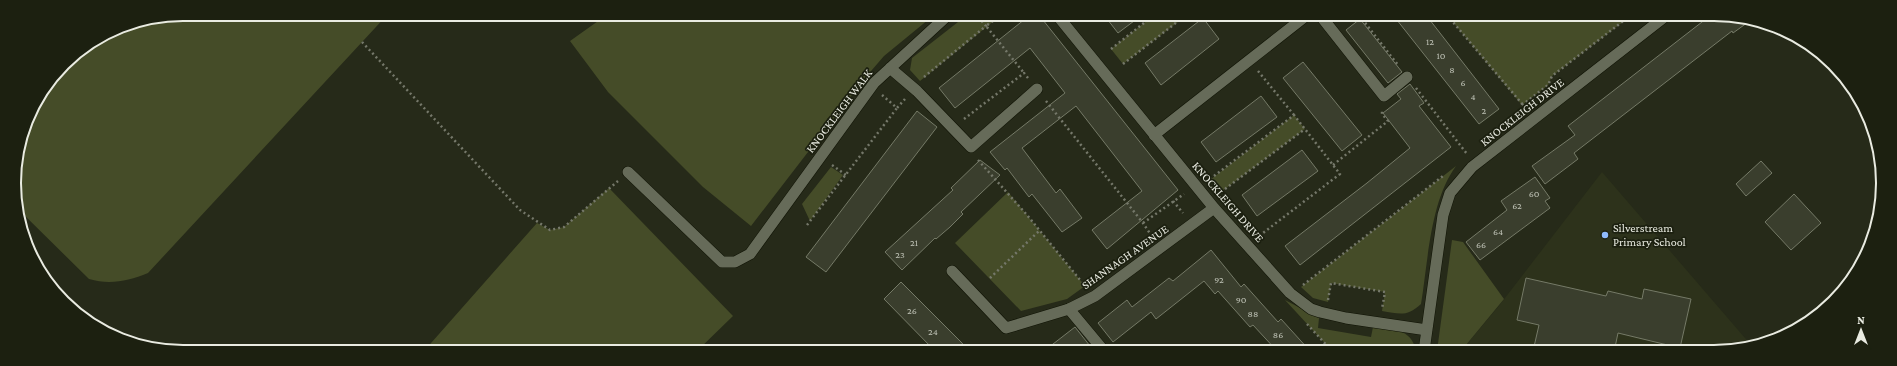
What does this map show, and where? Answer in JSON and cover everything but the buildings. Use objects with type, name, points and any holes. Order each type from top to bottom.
[{"type":"street","name":"KNOCKLEIGH WALK","points":[[628,172],[722,262],[735,262],[750,254],[874,83],[941,21]]},
{"type":"street","name":"KNOCKLEIGH DRIVE","points":[[1062,21],[1214,208],[1290,293],[1311,309],[1346,318],[1427,330]]},
{"type":"street","points":[[1154,135],[1298,21]]},
{"type":"street","points":[[1325,21],[1384,96],[1407,77]]},
{"type":"street","name":"KNOCKLEIGH DRIVE","points":[[1425,345],[1443,215],[1450,193],[1472,168],[1659,21]]},
{"type":"street","points":[[890,68],[917,91],[971,147],[1037,89]]},
{"type":"street","name":"SHANNAGH AVENUE","points":[[952,271],[1006,328],[1069,309],[1094,296],[1112,285],[1214,208]]},
{"type":"street","points":[[1069,309],[1099,345]]},
{"type":"path","points":[[981,21],[1143,222],[1151,235],[1150,240]]},
{"type":"path","points":[[920,81],[993,21]]},
{"type":"path","points":[[1111,49],[1146,21]]},
{"type":"path","points":[[1123,64],[1178,21]]},
{"type":"path","points":[[1452,21],[1526,110]]},
{"type":"path","points":[[1522,105],[1548,85],[1552,76],[1623,21]]},
{"type":"path","points":[[362,42],[520,210],[550,230],[564,227],[628,172]]},
{"type":"path","points":[[1255,66],[1340,174],[1257,238]]},
{"type":"path","points":[[958,120],[964,119],[1024,73]]},
{"type":"path","points":[[881,93],[897,108]]},
{"type":"path","points":[[808,225],[909,94]]},
{"type":"path","points":[[1333,165],[1388,121],[1382,114],[1382,109]]},
{"type":"path","points":[[1210,180],[1294,115]]},
{"type":"path","points":[[1221,192],[1305,129]]},
{"type":"path","points":[[977,159],[1040,230],[1085,286]]},
{"type":"path","points":[[830,163],[846,175]]},
{"type":"path","points":[[1301,287],[1444,175]]},
{"type":"path","points":[[1143,222],[1187,191],[1189,195]]},
{"type":"path","points":[[1173,201],[1184,214],[1186,212]]},
{"type":"path","points":[[990,278],[1040,230]]},
{"type":"path","points":[[1328,302],[1331,283],[1385,292],[1382,311]]},
{"type":"shaded area","points":[[382,21],[148,273],[133,278],[112,282],[89,279],[24,215],[21,194],[22,162],[33,121],[48,93],[68,68],[93,48],[121,33],[162,22]]},
{"type":"shaded area","points":[[598,21],[927,21],[884,56],[865,78],[751,226],[703,187],[608,92],[570,41]]},
{"type":"shaded area","points":[[959,21],[994,21],[920,81],[910,70],[912,58]]},
{"type":"shaded area","points":[[1146,21],[1179,21],[1123,64],[1111,49]]},
{"type":"shaded area","points":[[1452,21],[1624,21],[1552,76],[1548,85],[1522,105]]},
{"type":"shaded area","points":[[1294,115],[1305,129],[1221,192],[1210,180]]},
{"type":"shaded area","points":[[1456,166],[1447,180],[1435,214],[1428,251],[1421,304],[1416,308],[1403,314],[1382,311],[1385,292],[1331,283],[1328,302],[1313,298],[1301,287]]},
{"type":"shaded area","points":[[831,167],[843,175],[810,221],[802,204]]},
{"type":"shaded area","name":"Silverstream Primary School","points":[[1602,172],[1748,341],[1725,345],[1466,345],[1498,307]]},
{"type":"shaded area","points":[[609,188],[733,316],[703,345],[429,345],[537,223],[550,230],[564,227]]},
{"type":"shaded area","points":[[1008,192],[1085,286],[1067,299],[1021,311],[955,243]]},
{"type":"shaded area","points":[[1452,240],[1463,242],[1504,299],[1466,345],[1438,345]]},
{"type":"shaded area","points":[[1285,300],[1319,318],[1318,328],[1371,337],[1373,327],[1394,329],[1406,334],[1414,345],[1326,345]]},
{"type":"place","name":"Silverstream Primary School","points":[[1605,235]]}]
